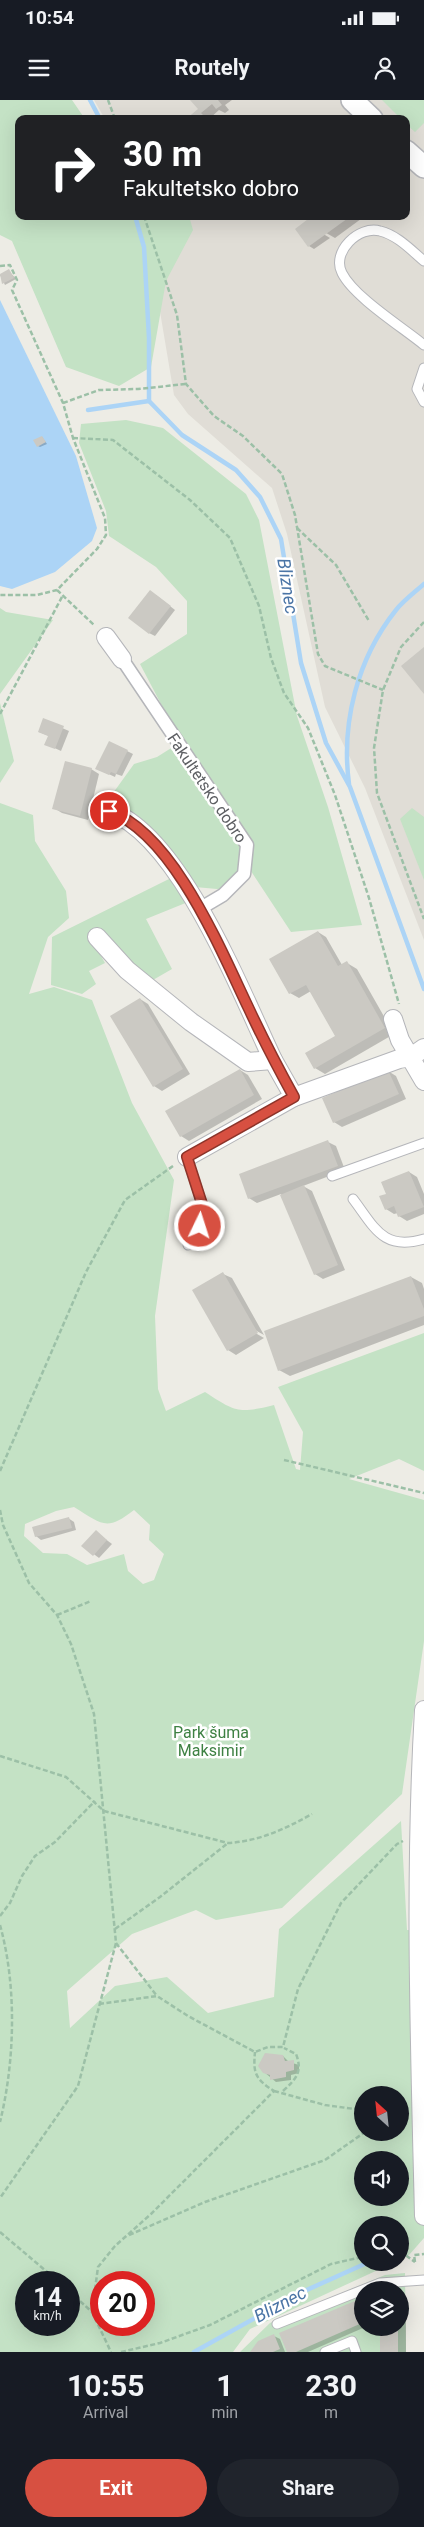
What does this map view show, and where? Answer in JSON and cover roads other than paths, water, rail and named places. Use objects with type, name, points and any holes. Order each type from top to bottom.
[{"type":"street","points":[[352,100],[368,115]]},
{"type":"street","points":[[410,155],[424,167]]},
{"type":"street","points":[[106,637],[122,659]]},
{"type":"street","name":"Fakultetsko dobro","points":[[122,659],[247,845],[244,874],[223,895],[200,908]]},
{"type":"street","points":[[109,811],[118,814],[140,831],[164,855],[200,908],[273,1060],[294,1097]]},
{"type":"street","points":[[97,937],[127,970],[191,1022],[248,1062],[273,1060]]},
{"type":"street","points":[[393,1019],[400,1040],[418,1053],[424,1081]]},
{"type":"street","points":[[187,1157],[294,1097],[418,1053]]},
{"type":"street","points":[[424,1710],[418,1956],[424,2216]]},
{"type":"lane","points":[[424,260],[394,237],[378,230],[361,233],[351,240],[343,248],[339,259],[341,271],[351,288],[424,345]]},
{"type":"lane","points":[[424,368],[417,389],[424,402]]},
{"type":"lane","points":[[332,1176],[424,1143]]},
{"type":"lane","points":[[187,1157],[204,1210],[200,1226],[188,1245]]},
{"type":"lane","points":[[353,1199],[381,1234],[393,1242],[409,1243],[424,1239]]},
{"type":"lane","points":[[277,2324],[380,2283],[424,2280]]},
{"type":"lane","points":[[325,2352],[352,2341],[356,2352]]},
{"type":"water","points":[[0,300],[76,456],[97,528],[92,541],[55,572],[12,589],[0,586]]},
{"type":"waterway","name":"Bliznec","points":[[90,100],[98,115]]},
{"type":"waterway","name":"Bliznec","points":[[136,220],[144,247],[149,338],[149,401],[182,435],[236,470],[260,497],[281,539],[301,663],[326,743],[350,787],[424,989]]},
{"type":"waterway","points":[[88,410],[149,401]]},
{"type":"waterway","points":[[349,784],[347,738],[355,692],[362,671],[382,629],[396,610],[424,584]]},
{"type":"waterway","name":"Bliznec","points":[[194,2352],[300,2293],[354,2269]]},
{"type":"park label","name":"Park šuma Maksimir","points":[[211,1741]]}]
